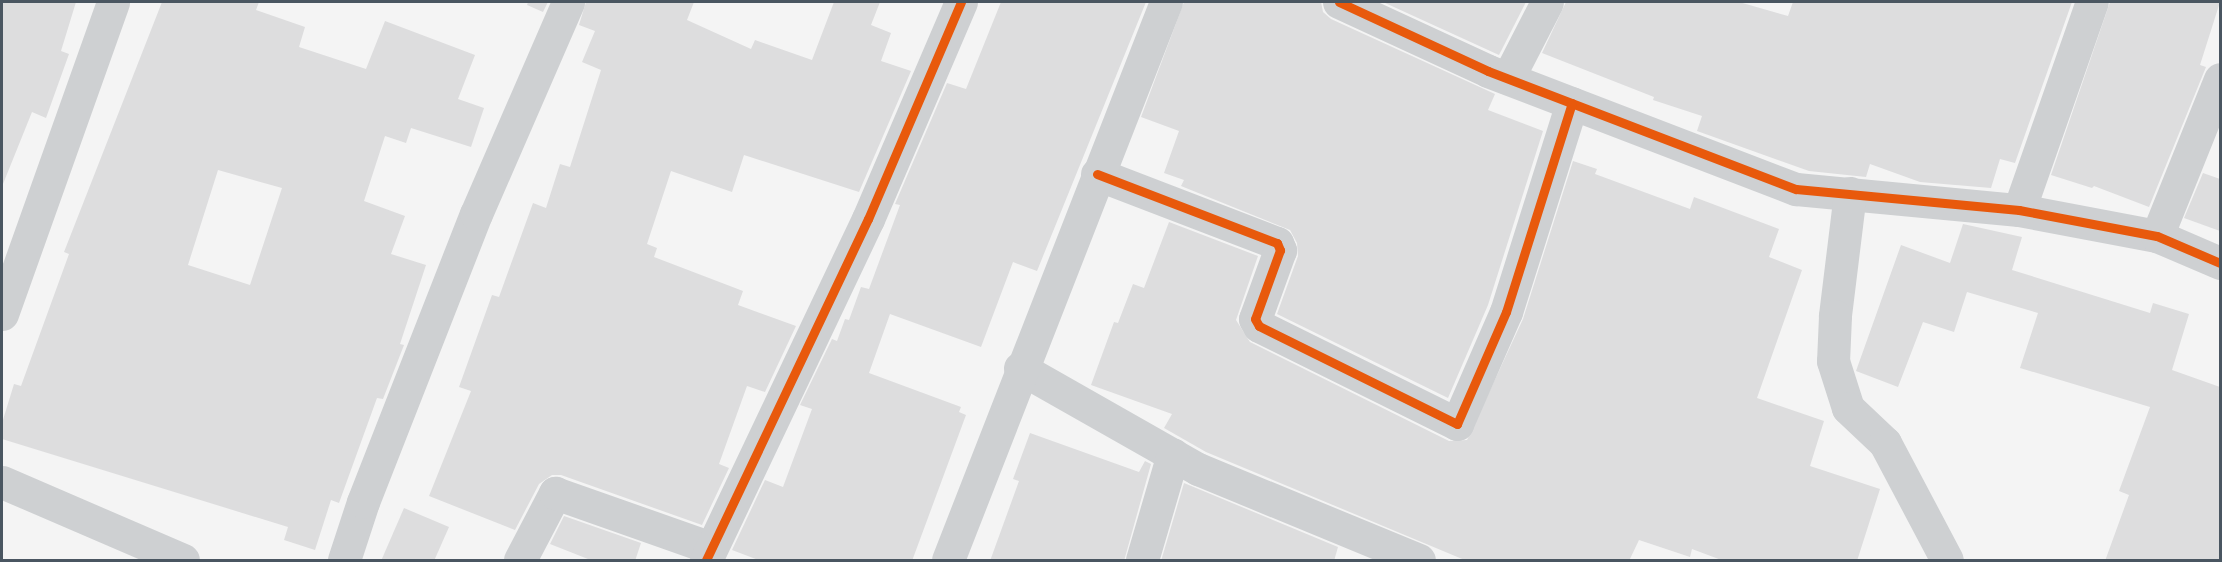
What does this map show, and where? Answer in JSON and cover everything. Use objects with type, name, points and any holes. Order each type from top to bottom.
[{"type":"street","points":[[2,314],[13,246],[113,2]]},
{"type":"street","points":[[344,561],[363,502],[476,214],[568,2]]},
{"type":"street","points":[[520,561],[555,493],[708,554],[868,219],[961,2]]},
{"type":"street","points":[[948,561],[1020,368],[1166,2]]},
{"type":"street","points":[[1339,2],[1508,78],[1796,189],[2019,210],[2157,236],[2220,263]]},
{"type":"street","points":[[1508,78],[1547,2]]},
{"type":"street","points":[[2019,210],[2092,2]]},
{"type":"street","points":[[2157,236],[2220,80]]},
{"type":"street","points":[[1097,174],[1277,243],[1280,250],[1255,320],[1259,326],[1457,424],[1506,312],[1572,103]]},
{"type":"street","points":[[1850,193],[1835,316],[1833,361],[1848,408],[1885,443],[1947,561]]},
{"type":"street","points":[[1020,368],[1198,469],[1419,561]]},
{"type":"street","points":[[1142,561],[1173,454]]},
{"type":"street","points":[[2,482],[183,561]]},
{"type":"building","points":[[2,2],[76,2],[61,51],[69,54],[46,118],[32,112],[3,184]]},
{"type":"building","points":[[162,2],[259,2],[256,10],[305,27],[299,47],[366,69],[385,21],[475,55],[458,99],[484,108],[471,147],[411,128],[406,143],[385,136],[364,201],[405,216],[391,254],[426,265],[400,344],[404,345],[383,399],[377,398],[339,503],[331,500],[315,550],[284,540],[288,527],[2,439],[2,423],[14,384],[21,386],[69,254],[64,252]],"holes":[[[218,170],[282,188],[250,285],[188,265]]]},
{"type":"building","points":[[528,2],[548,2],[543,12],[527,5]]},
{"type":"building","points":[[586,2],[694,2],[687,20],[751,49],[755,40],[812,60],[834,2],[880,2],[871,25],[891,33],[881,61],[911,71],[859,192],[744,155],[732,192],[671,171],[647,244],[657,248],[654,257],[743,291],[738,305],[796,326],[765,392],[747,386],[719,464],[729,468],[702,525],[561,475],[552,475],[539,484],[515,530],[429,496],[471,391],[459,387],[492,295],[499,297],[533,203],[546,208],[560,164],[570,167],[601,70],[582,62],[595,31],[579,25]]},
{"type":"building","points":[[1001,2],[1146,2],[1037,271],[1013,262],[981,347],[890,314],[869,373],[961,407],[959,412],[966,415],[912,561],[761,561],[732,550],[765,480],[783,487],[812,409],[800,405],[832,339],[837,341],[845,319],[849,320],[861,287],[869,289],[900,205],[895,204],[947,83],[966,89]]},
{"type":"building","points":[[1184,2],[1321,2],[1323,12],[1331,19],[1495,94],[1488,110],[1543,131],[1488,305],[1448,398],[1277,314],[1298,256],[1297,243],[1290,230],[1181,186],[1184,180],[1164,173],[1179,131],[1141,117]]},
{"type":"building","points":[[1383,2],[1526,2],[1499,55]]},
{"type":"building","points":[[1566,2],[1739,2],[1788,16],[1793,2],[2072,2],[2015,163],[2000,159],[1991,188],[1920,182],[1870,164],[1866,177],[1809,171],[1697,131],[1702,116],[1653,100],[1654,97],[1542,53]]},
{"type":"building","points":[[2110,2],[2220,2],[2200,65],[2206,67],[2149,207],[2094,186],[2092,188],[2051,175]]},
{"type":"building","points":[[1573,161],[1597,169],[1595,174],[1690,209],[1694,197],[1779,229],[1769,257],[1802,270],[1757,398],[1824,421],[1810,466],[1880,489],[1857,561],[1724,561],[1692,549],[1690,557],[1639,540],[1629,561],[1467,561],[1206,452],[1164,428],[1172,414],[1091,385],[1114,322],[1118,323],[1133,284],[1144,288],[1169,222],[1258,256],[1236,320],[1250,342],[1449,441],[1467,440],[1523,319]]},
{"type":"building","points":[[2203,173],[2220,179],[2220,231],[2184,218]]},
{"type":"building","points":[[1963,224],[2022,237],[2012,270],[2150,313],[2153,303],[2189,314],[2172,370],[2220,387],[2220,561],[2105,561],[2129,495],[2119,491],[2150,407],[2020,368],[2038,313],[1967,292],[1954,332],[1923,322],[1898,387],[1856,371],[1901,245],[1950,263]]},
{"type":"building","points":[[1030,433],[1139,472],[1145,461],[1151,464],[1124,561],[990,561],[1019,481],[1013,479]]},
{"type":"building","points":[[1184,483],[1338,547],[1334,561],[1161,561]]},
{"type":"building","points":[[404,508],[449,527],[434,561],[381,561]]},
{"type":"building","points":[[564,516],[641,543],[635,561],[593,561],[550,544]]},
{"type":"cycle path","points":[[706,560],[868,219],[961,2]]},
{"type":"cycle path","points":[[1339,2],[1488,71],[1796,189],[2019,210],[2157,236],[2220,263]]},
{"type":"cycle path","points":[[1097,174],[1277,243],[1280,250],[1255,319],[1259,326],[1457,424],[1506,312],[1572,103]]}]
